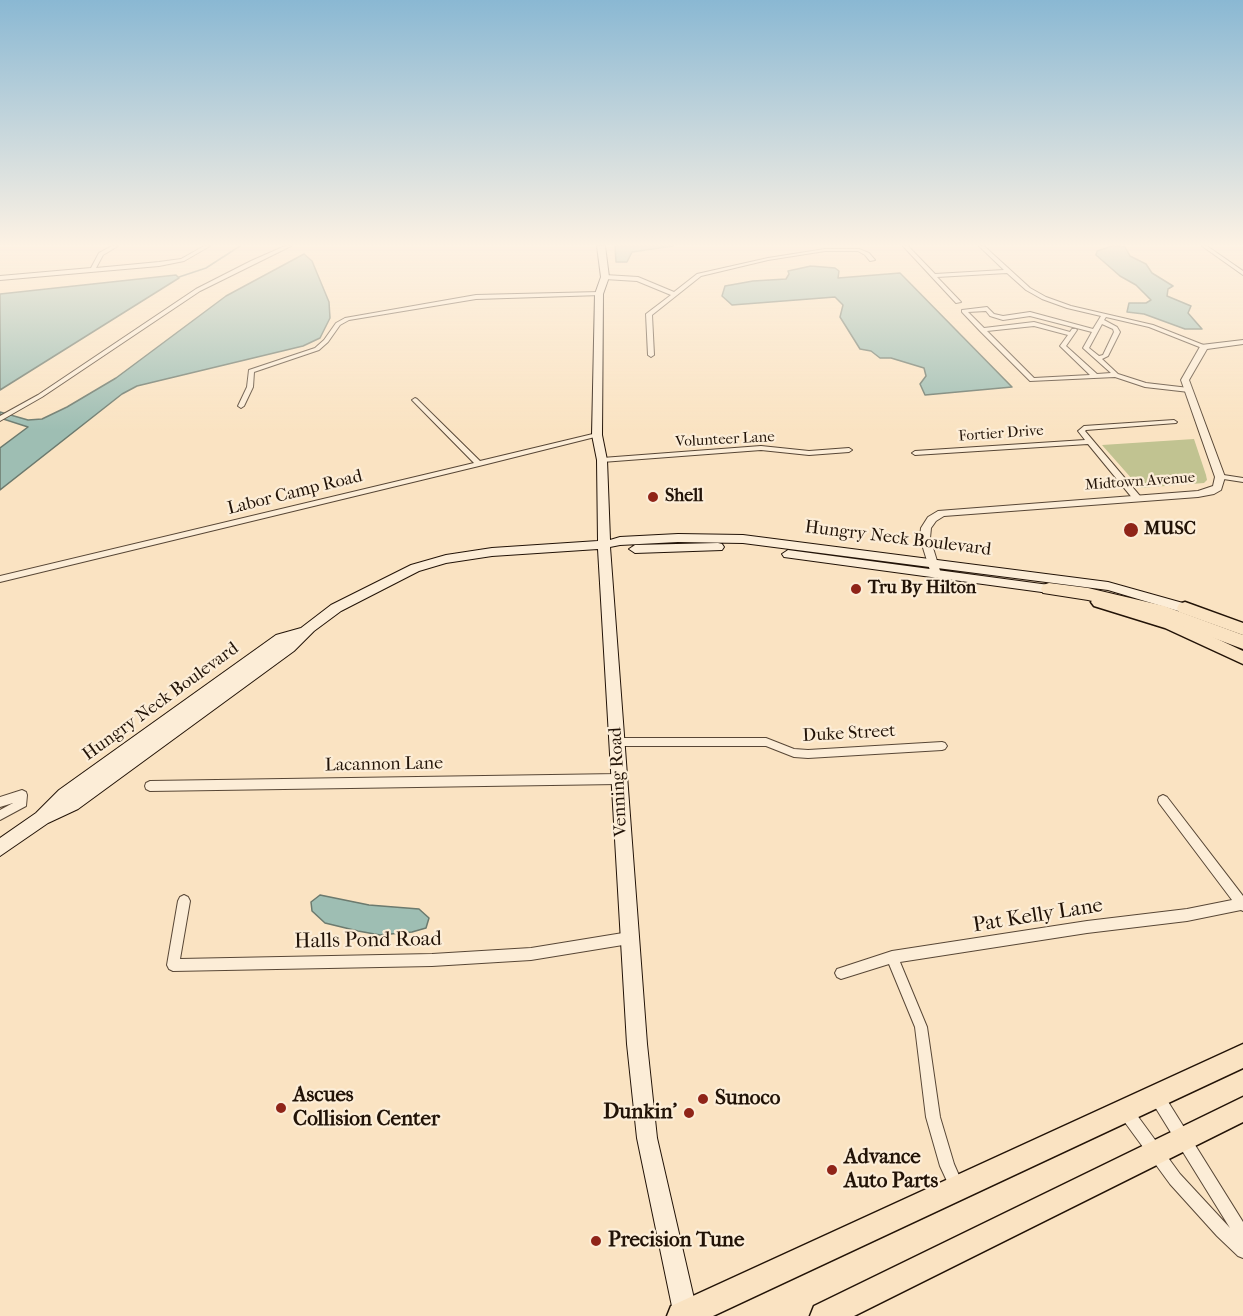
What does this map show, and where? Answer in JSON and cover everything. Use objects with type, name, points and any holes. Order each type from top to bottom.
[{"type":"highway","points":[[1049,589],[1100,596],[1158,610],[1243,642]]},
{"type":"highway","points":[[1049,589],[1171,624],[1243,658]]},
{"type":"highway","points":[[1185,608],[1243,628]]},
{"type":"highway","points":[[1185,608],[1243,634]]},
{"type":"highway","points":[[685,1315],[1243,1056]]},
{"type":"highway","points":[[824,1316],[1156,1154],[1243,1109]]},
{"type":"main road","name":"Venning Road","points":[[599,307],[597,435],[602,460],[604,545],[618,778],[643,1116],[685,1315]]},
{"type":"main road","name":"Hungry Neck Boulevard","points":[[0,848],[42,818],[72,804],[289,647],[309,628],[356,596],[415,568],[446,559],[492,552],[604,545],[621,549],[738,548],[1108,586],[1185,608]]},
{"type":"main road","name":"Hungry Neck Boulevard","points":[[934,568],[1049,589]]},
{"type":"street","points":[[1,418],[40,396],[172,307]]},
{"type":"street","points":[[241,406],[250,387],[251,371],[317,349],[338,324],[347,319],[415,307]]},
{"type":"street","points":[[651,355],[649,314],[657,307]]},
{"type":"street","points":[[1070,307],[1102,318],[1162,329],[1204,346],[1243,342]]},
{"type":"street","points":[[1094,330],[1030,314],[1003,318],[992,315],[987,309],[964,311],[1032,380],[1116,375],[1145,385],[1189,390],[1185,380],[1204,346]]},
{"type":"street","points":[[1102,318],[1086,348],[1116,375]]},
{"type":"street","points":[[1099,358],[1105,356],[1117,332],[1102,318]]},
{"type":"street","points":[[982,330],[1034,324],[1071,334]]},
{"type":"street","points":[[1077,326],[1063,346],[1095,376]]},
{"type":"street","name":"Midtown Avenue","points":[[934,568],[925,538],[926,528],[932,519],[942,513],[1211,492],[1218,488],[1220,476],[1189,390]]},
{"type":"street","points":[[415,400],[479,464]]},
{"type":"street","points":[[1137,498],[1088,442],[1082,431],[1084,428],[1174,422]]},
{"type":"street","name":"Labor Camp Road","points":[[0,579],[597,435]]},
{"type":"street","name":"Fortier Drive","points":[[915,453],[1088,442]]},
{"type":"street","name":"Volunteer Lane","points":[[602,460],[761,448],[809,453],[849,450]]},
{"type":"street","points":[[1220,476],[1243,480]]},
{"type":"street","name":"Duke Street","points":[[616,742],[766,742],[794,753],[808,754],[942,746]]},
{"type":"street","name":"Lacannon Lane","points":[[150,786],[618,778]]},
{"type":"street","points":[[0,802],[22,795],[22,803],[0,815]]},
{"type":"street","points":[[1163,800],[1243,904]]},
{"type":"street","name":"Halls Pond Road","points":[[184,901],[173,965],[432,960],[531,954],[629,938]]},
{"type":"street","name":"Pat Kelly Lane","points":[[841,973],[892,957],[1087,927],[1187,915],[1243,904]]},
{"type":"street","points":[[892,957],[921,1027],[933,1117],[947,1166],[958,1189]]},
{"type":"street","points":[[1156,1097],[1243,1236]]},
{"type":"street","points":[[1126,1112],[1156,1154],[1214,1222],[1243,1251]]},
{"type":"green space","points":[[1194,439],[1206,475],[1207,480],[1204,483],[1140,488],[1102,445]]},
{"type":"water","points":[[0,307],[132,307],[0,390]]},
{"type":"water","points":[[211,307],[329,307],[330,318],[320,338],[303,346],[137,386],[122,394],[0,490],[0,448],[28,427],[0,418],[0,412],[28,420],[42,419],[116,378]]},
{"type":"water","points":[[842,307],[934,307],[1012,387],[925,395],[920,384],[926,376],[924,368],[891,358],[880,358],[871,351],[860,349],[840,317]]},
{"type":"water","points":[[1128,307],[1190,307],[1188,313],[1202,329],[1185,329],[1144,314],[1127,312]]},
{"type":"water","points":[[320,895],[369,905],[419,909],[429,918],[426,928],[412,932],[380,935],[358,931],[325,923],[312,911],[311,902]]},
{"type":"place","name":"Shell","points":[[653,497]]},
{"type":"place","name":"MUSC","points":[[1131,530]]},
{"type":"place","name":"Tru By Hilton","points":[[856,589]]},
{"type":"place","name":"Sunoco","points":[[703,1099]]},
{"type":"place","name":"Ascues Collision Center","points":[[281,1108]]},
{"type":"place","name":"Dunkin'","points":[[689,1113]]},
{"type":"place","name":"Advance Auto Parts","points":[[832,1170]]},
{"type":"place","name":"Precision Tune","points":[[596,1241]]}]
